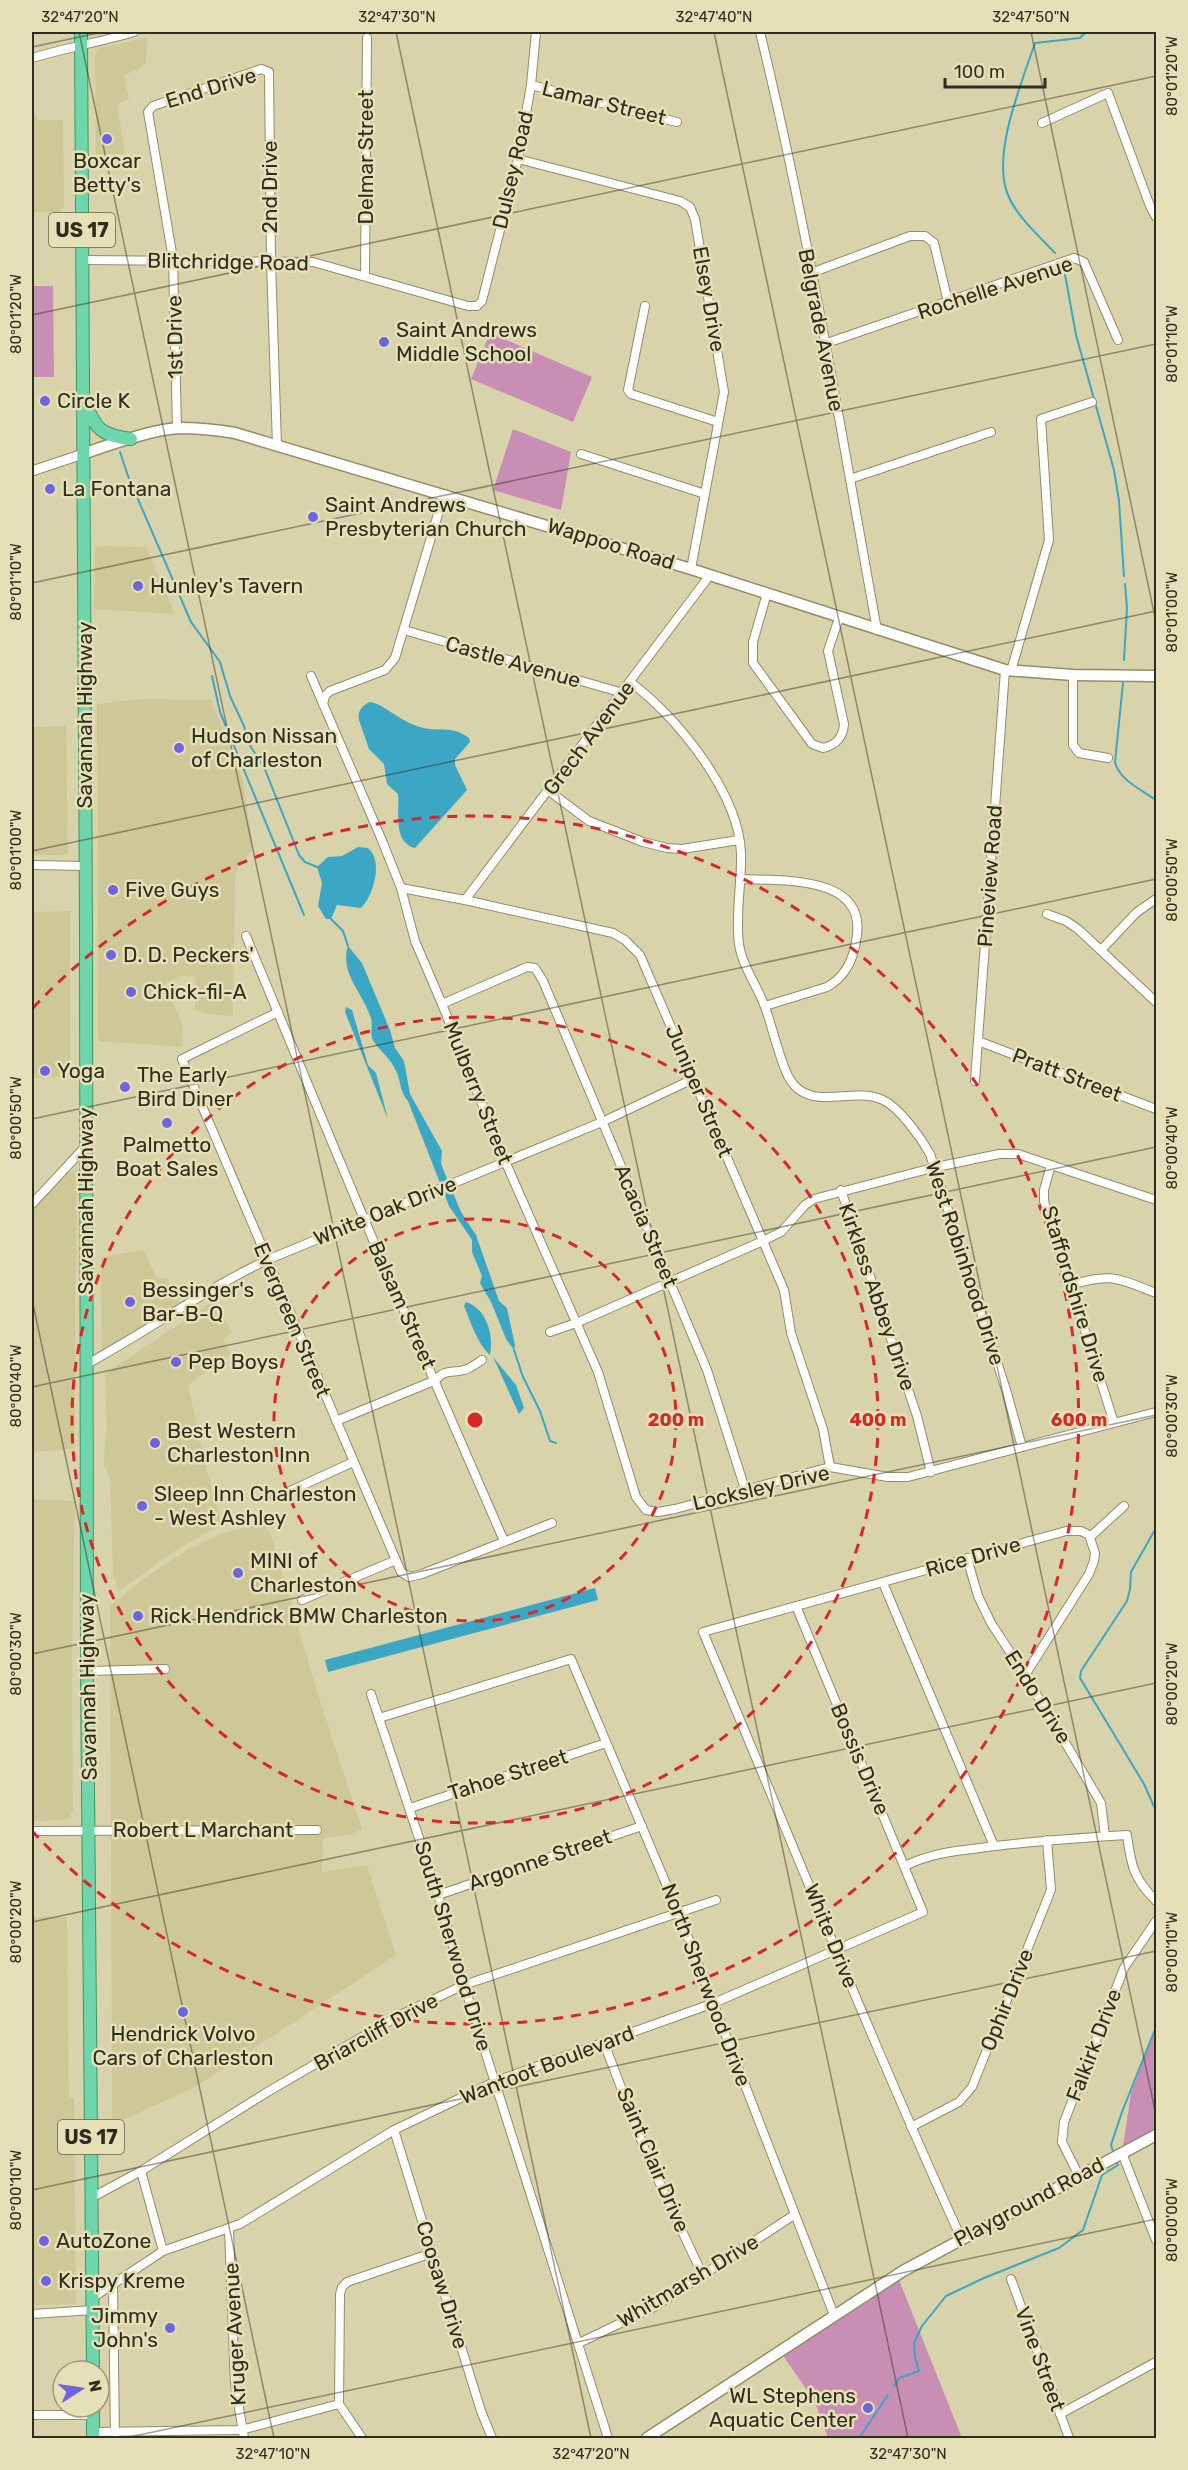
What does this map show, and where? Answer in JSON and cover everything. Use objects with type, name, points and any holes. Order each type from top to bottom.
[{"type":"highway","name":"Savannah Highway","points":[[81,32],[86,866],[87,1671],[93,2359]]},
{"type":"highway","points":[[83,396],[93,423],[100,430],[114,437],[131,439]]},
{"type":"highway","points":[[93,2419],[93,2435]]},
{"type":"main road","name":"Wappoo Road","points":[[83,454],[177,428],[235,433],[691,569],[1008,670],[1074,675],[1156,676]]},
{"type":"main road","name":"Playground Road","points":[[647,2439],[903,2271],[1156,2135]]},
{"type":"street","points":[[32,57],[98,43],[134,32]]},
{"type":"street","name":"Dulsey Road","points":[[477,306],[482,301],[518,159],[531,85],[536,32]]},
{"type":"street","name":"Belgrade Avenue","points":[[760,32],[811,273],[877,630]]},
{"type":"street","name":"Delmar Street","points":[[365,276],[368,38]]},
{"type":"street","name":"End Drive","points":[[153,106],[261,69],[269,72]]},
{"type":"street","name":"2nd Drive","points":[[269,72],[270,261],[277,446]]},
{"type":"street","name":"Lamar Street","points":[[531,85],[677,122]]},
{"type":"street","points":[[1042,123],[1108,93],[1156,217]]},
{"type":"street","name":"1st Drive","points":[[153,106],[148,112],[149,123],[173,259],[177,428]]},
{"type":"street","name":"Elsey Drive","points":[[518,159],[681,201],[690,207],[695,219],[724,392],[691,569]]},
{"type":"street","points":[[811,273],[910,236],[925,236],[934,243],[948,302]]},
{"type":"street","name":"Rochelle Avenue","points":[[824,344],[1074,258],[1081,260],[1118,340]]},
{"type":"street","name":"Blitchridge Road","points":[[82,260],[313,262],[468,306],[477,306]]},
{"type":"street","points":[[645,306],[628,390],[631,394],[718,422]]},
{"type":"street","name":"Pineview Road","points":[[975,1081],[1008,670],[1049,540],[1041,419],[1092,402]]},
{"type":"street","points":[[850,479],[991,432]]},
{"type":"street","name":"Wappoo Road","points":[[32,471],[83,454]]},
{"type":"street","points":[[581,454],[705,494]]},
{"type":"street","points":[[323,704],[325,696],[330,691],[391,666],[404,630],[444,494]]},
{"type":"street","name":"Grech Avenue","points":[[465,900],[710,575]]},
{"type":"street","points":[[766,593],[753,642],[753,663],[812,744],[823,748],[836,743],[844,731],[828,651],[839,618]]},
{"type":"street","name":"Castle Avenue","points":[[404,630],[623,693]]},
{"type":"street","points":[[1074,675],[1074,745],[1079,753],[1108,758]]},
{"type":"street","name":"Mulberry Street","points":[[311,676],[401,888],[414,941],[442,1004],[504,1161],[598,1372],[636,1497],[646,1510]]},
{"type":"street","name":"West Robinhood Drive","points":[[630,682],[644,692],[685,735],[729,802],[740,840],[739,945],[765,1006],[788,1075],[799,1090],[817,1098],[866,1096],[884,1100],[922,1140],[936,1167],[941,1191],[1007,1393],[1022,1447]]},
{"type":"street","points":[[549,791],[589,821],[643,842],[682,849],[740,840]]},
{"type":"street","points":[[32,865],[86,866]]},
{"type":"street","points":[[740,879],[821,885],[842,896],[855,915],[857,939],[852,960],[837,981],[827,987],[765,1006]]},
{"type":"street","name":"Juniper Street","points":[[401,888],[613,933],[626,940],[640,955],[784,1290],[791,1332],[823,1429],[830,1467]]},
{"type":"street","points":[[1101,950],[1137,912],[1156,899]]},
{"type":"street","points":[[1047,914],[1066,921],[1101,950],[1156,1002]]},
{"type":"street","name":"Balsam Street","points":[[246,936],[364,1219],[436,1380],[504,1541]]},
{"type":"street","name":"Acacia Street","points":[[442,1004],[527,967],[535,968],[707,1370],[745,1489]]},
{"type":"street","name":"Evergreen Street","points":[[278,1012],[182,1059],[353,1462],[400,1572],[409,1577],[422,1574],[504,1541]]},
{"type":"street","name":"Pratt Street","points":[[978,1041],[1156,1109]]},
{"type":"street","name":"White Oak Drive","points":[[87,1364],[130,1341],[231,1277],[267,1260],[602,1122],[693,1079]]},
{"type":"street","points":[[32,1204],[86,1146]]},
{"type":"street","points":[[550,1332],[671,1282],[781,1232],[805,1205],[814,1199],[841,1190],[936,1167],[1018,1154],[1156,1200]]},
{"type":"street","name":"Staffordshire Drive","points":[[1051,1165],[1044,1190],[1044,1201],[1114,1423]]},
{"type":"street","name":"Kirkless Abbey Drive","points":[[841,1190],[917,1416],[931,1472]]},
{"type":"street","points":[[1071,1285],[1095,1277],[1107,1277],[1122,1280],[1156,1293]]},
{"type":"street","points":[[336,1421],[436,1380],[439,1376],[453,1370],[464,1370],[482,1360]]},
{"type":"street","name":"Locksley Drive","points":[[646,1510],[658,1512],[675,1509],[830,1467],[888,1477],[908,1477],[1156,1412]]},
{"type":"street","points":[[275,1498],[353,1462]]},
{"type":"street","points":[[1025,1675],[1089,1574],[1095,1553],[1090,1538],[1124,1506]]},
{"type":"street","points":[[504,1541],[552,1522]]},
{"type":"street","name":"Rice Drive","points":[[703,1632],[1072,1530],[1081,1531],[1090,1538]]},
{"type":"street","name":"Endo Drive","points":[[967,1558],[984,1609],[1101,1803],[1105,1836]]},
{"type":"street","points":[[302,1600],[396,1560]]},
{"type":"street","points":[[883,1583],[994,1846]]},
{"type":"street","name":"Bossis Drive","points":[[796,1606],[923,1912]]},
{"type":"street","name":"White Drive","points":[[703,1632],[911,2127],[961,2238]]},
{"type":"street","name":"North Sherwood Drive","points":[[379,1718],[571,1659],[678,1912],[834,2315]]},
{"type":"street","points":[[87,1671],[165,1669]]},
{"type":"street","name":"South Sherwood Drive","points":[[371,1694],[438,1895],[464,1985],[608,2439]]},
{"type":"street","name":"Tahoe Street","points":[[410,1808],[606,1743]]},
{"type":"street","name":"Argonne Street","points":[[438,1895],[642,1826]]},
{"type":"street","name":"Robert L Marchant","points":[[32,1831],[317,1830]]},
{"type":"street","points":[[904,1866],[921,1858],[938,1854],[994,1846],[1127,1835],[1131,1864],[1137,1880],[1156,1901]]},
{"type":"street","name":"Ophir Drive","points":[[911,2127],[959,2102],[972,2087],[1051,1890],[1047,1840]]},
{"type":"street","name":"Briarcliff Drive","points":[[91,2198],[141,2171],[269,2091],[400,2015],[464,1985],[716,1900]]},
{"type":"street","name":"Wantoot Boulevard","points":[[92,2304],[113,2285],[163,2251],[229,2230],[394,2130],[495,2081],[714,2003],[923,1912]]},
{"type":"street","name":"Falkirk Drive","points":[[1079,2176],[1062,2142],[1064,2122],[1124,1968],[1156,1921]]},
{"type":"street","name":"Saint Clair Drive","points":[[604,2043],[648,2158],[703,2276]]},
{"type":"street","name":"Coosaw Drive","points":[[394,2130],[481,2411],[492,2439]]},
{"type":"street","points":[[1122,2153],[1156,2240]]},
{"type":"street","points":[[141,2171],[163,2251]]},
{"type":"street","name":"Whitmarsh Drive","points":[[579,2343],[654,2307],[794,2215]]},
{"type":"street","name":"Kruger Avenue","points":[[229,2230],[235,2384],[242,2434]]},
{"type":"street","points":[[363,2439],[339,2404],[340,2294],[342,2287],[347,2282],[432,2253]]},
{"type":"street","name":"Vine Street","points":[[1011,2279],[1069,2439]]},
{"type":"street","points":[[113,2285],[115,2435]]},
{"type":"street","points":[[32,2314],[92,2304]]},
{"type":"street","points":[[1060,2414],[1156,2362]]},
{"type":"street","points":[[93,2435],[242,2434],[339,2404]]},
{"type":"street","points":[[32,2415],[51,2414]]},
{"type":"shaded area","points":[[147,37],[146,63],[137,70],[124,75],[129,99],[117,104],[125,154],[96,154],[95,56],[98,49]]},
{"type":"shaded area","points":[[32,115],[39,120],[63,120],[64,206],[60,212],[32,212]]},
{"type":"shaded area","points":[[32,286],[53,286],[54,377],[32,377]]},
{"type":"shaded area","points":[[490,333],[592,377],[573,422],[471,379]]},
{"type":"shaded area","points":[[513,429],[571,452],[561,510],[493,490]]},
{"type":"shaded area","points":[[95,546],[146,547],[175,614],[94,609]]},
{"type":"shaded area","points":[[139,699],[211,700],[243,780],[253,847],[242,865],[239,865],[235,876],[233,1016],[208,1014],[195,1010],[195,977],[183,975],[165,983],[183,1026],[182,1047],[98,1041],[97,704]]},
{"type":"shaded area","points":[[66,726],[68,855],[32,855],[32,727]]},
{"type":"shaded area","points":[[70,911],[70,1077],[32,1078],[32,912]]},
{"type":"shaded area","points":[[77,1170],[74,1449],[32,1452],[32,1209],[65,1173]]},
{"type":"shaded area","points":[[144,1250],[157,1279],[167,1278],[179,1303],[102,1350],[101,1257]]},
{"type":"shaded area","points":[[213,1301],[232,1332],[223,1340],[231,1354],[188,1385],[208,1475],[222,1524],[179,1548],[119,1591],[113,1575],[110,1476],[104,1466],[105,1434],[107,1432],[105,1374]]},
{"type":"shaded area","points":[[32,1499],[75,1501],[72,1647],[73,1811],[69,1818],[64,1820],[32,1821]]},
{"type":"shaded area","points":[[261,1524],[270,1532],[315,1685],[362,1829],[353,1834],[323,1838],[322,1872],[367,1865],[396,1955],[195,2087],[123,2120],[112,2118],[110,1606],[143,1579],[189,1549],[223,1533]]},
{"type":"shaded area","points":[[32,1917],[67,1917],[69,2097],[74,2098],[76,2304],[32,2305]]},
{"type":"shaded area","points":[[1156,2027],[1156,2135],[1122,2153],[1131,2093]]},
{"type":"shaded area","points":[[899,2280],[962,2438],[828,2438],[815,2402],[782,2354]]},
{"type":"water","points":[[370,702],[413,725],[427,729],[456,731],[469,738],[470,742],[455,759],[455,765],[467,790],[415,848],[408,845],[400,833],[398,794],[387,784],[384,764],[369,749],[359,720],[361,709]]},
{"type":"water","points":[[358,847],[368,848],[375,862],[375,879],[369,896],[361,908],[337,905],[331,919],[326,919],[318,906],[322,883],[317,867],[328,857],[342,856]]},
{"type":"water","points":[[348,946],[362,963],[390,1030],[395,1048],[404,1061],[410,1094],[442,1151],[441,1164],[461,1212],[476,1235],[499,1301],[507,1308],[515,1345],[514,1350],[506,1339],[492,1304],[480,1283],[482,1276],[472,1252],[472,1240],[449,1206],[408,1101],[403,1094],[396,1071],[373,1039],[368,1010],[347,966]]},
{"type":"water","points":[[346,1007],[352,1010],[368,1065],[376,1073],[388,1119],[345,1012]]},
{"type":"water","points":[[466,1302],[479,1310],[484,1317],[490,1331],[490,1355],[481,1345],[475,1332],[464,1306]]},
{"type":"water","points":[[493,1357],[516,1385],[524,1408],[519,1414]]},
{"type":"water","points":[[595,1588],[598,1600],[328,1672],[325,1660]]},
{"type":"waterway","points":[[1055,253],[1035,233],[1012,203],[1004,179],[1003,160],[1010,119],[1035,43],[1080,38],[1086,32]]},
{"type":"waterway","points":[[1064,269],[1076,335],[1114,470],[1119,501],[1124,576]]},
{"type":"waterway","points":[[120,452],[128,476],[191,622],[220,662],[230,696],[244,726],[249,744],[264,767],[299,855],[305,862],[317,867]]},
{"type":"waterway","points":[[1124,660],[1127,608],[1125,584]]},
{"type":"waterway","points":[[212,676],[220,712],[304,915]]},
{"type":"waterway","points":[[1123,683],[1115,762],[1126,779],[1156,800]]},
{"type":"waterway","points":[[331,919],[343,931],[348,946]]},
{"type":"waterway","points":[[514,1350],[550,1441],[556,1443]]},
{"type":"waterway","points":[[1156,1528],[1131,1572],[1127,1601],[1081,1671],[1080,1678],[1144,1784],[1156,1811]]},
{"type":"waterway","points":[[1113,2151],[1111,2145],[1122,2112],[1156,2027]]},
{"type":"waterway","points":[[894,2386],[899,2378],[919,2371],[914,2343],[922,2326],[946,2296],[1059,2248],[1083,2230],[1102,2175],[1118,2165],[1117,2162]]},
{"type":"waterway","points":[[859,2438],[888,2395]]},
{"type":"place","name":"Boxcar Betty's","points":[[107,139]]},
{"type":"place","name":"Saint Andrews Middle School","points":[[384,342]]},
{"type":"place","name":"Circle K","points":[[45,401]]},
{"type":"place","name":"La Fontana","points":[[50,489]]},
{"type":"place","name":"Saint Andrews Presbyterian Church","points":[[313,517]]},
{"type":"place","name":"Hunley's Tavern","points":[[138,586]]},
{"type":"place","name":"Hudson Nissan of Charleston","points":[[179,748]]},
{"type":"place","name":"Five Guys","points":[[113,890]]},
{"type":"place","name":"D. D. Peckers'","points":[[111,955]]},
{"type":"place","name":"Chick-fil-A","points":[[131,992]]},
{"type":"place","name":"Yoga","points":[[45,1071]]},
{"type":"place","name":"The Early Bird Diner","points":[[125,1087]]},
{"type":"place","name":"Palmetto Boat Sales","points":[[167,1123]]},
{"type":"place","name":"Bessinger's Bar-B-Q","points":[[130,1302]]},
{"type":"place","name":"Pep Boys","points":[[176,1362]]},
{"type":"place","name":"Best Western Charleston Inn","points":[[155,1443]]},
{"type":"place","name":"Sleep Inn Charleston - West Ashley","points":[[142,1506]]},
{"type":"place","name":"MINI of Charleston","points":[[238,1573]]},
{"type":"place","name":"Rick Hendrick BMW Charleston","points":[[138,1616]]},
{"type":"place","name":"Hendrick Volvo Cars of Charleston","points":[[183,2012]]},
{"type":"place","name":"AutoZone","points":[[44,2241]]},
{"type":"place","name":"Krispy Kreme","points":[[46,2281]]},
{"type":"place","name":"Jimmy John's","points":[[170,2328]]},
{"type":"place","name":"WL Stephens Aquatic Center","points":[[868,2408]]}]
